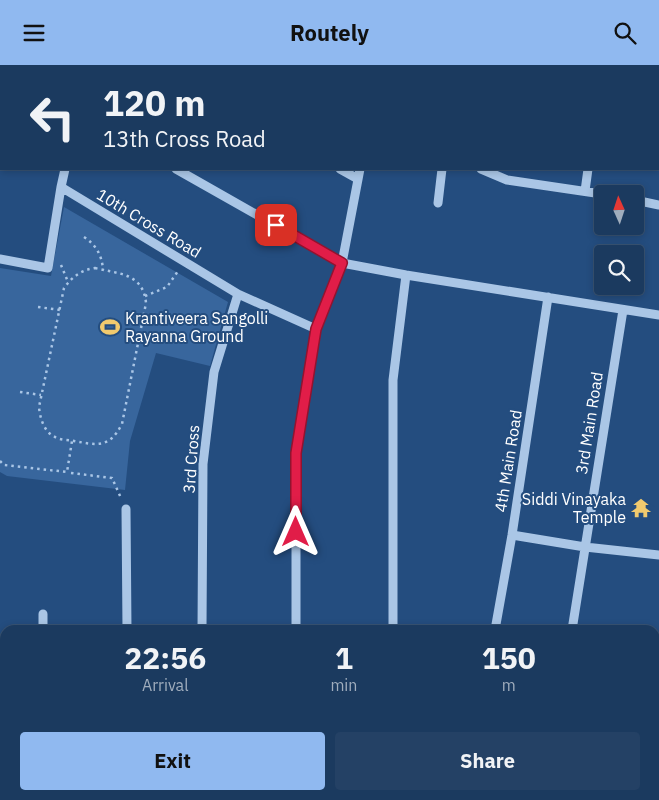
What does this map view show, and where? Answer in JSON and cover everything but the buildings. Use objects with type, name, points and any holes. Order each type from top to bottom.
[{"type":"street","points":[[0,259],[48,268],[65,170]]},
{"type":"street","points":[[178,170],[342,263],[659,315]]},
{"type":"street","points":[[342,170],[358,179]]},
{"type":"street","points":[[296,625],[296,453],[316,329],[342,263],[360,170]]},
{"type":"street","points":[[438,203],[442,170]]},
{"type":"street","points":[[483,170],[507,179],[594,193]]},
{"type":"street","points":[[507,179],[509,170]]},
{"type":"street","points":[[584,191],[588,170]]},
{"type":"street","name":"10th Cross Road","points":[[61,187],[238,294],[316,329]]},
{"type":"street","points":[[644,202],[659,205]]},
{"type":"street","points":[[393,625],[393,380],[406,275]]},
{"type":"street","name":"3rd Cross","points":[[202,625],[203,464],[214,372],[238,294]]},
{"type":"street","name":"4th Main Road","points":[[496,625],[512,535],[548,297]]},
{"type":"street","name":"3rd Main Road","points":[[573,625],[623,310]]},
{"type":"street","points":[[126,509],[127,625]]},
{"type":"street","points":[[512,535],[585,547],[659,555]]},
{"type":"street","points":[[43,615],[43,625]]},
{"type":"path","points":[[84,237],[96,247],[103,270]]},
{"type":"path","points":[[145,296],[167,287],[185,262]]},
{"type":"path","points":[[88,269],[103,270],[132,277],[140,285],[145,296],[145,309],[122,424],[109,440],[97,445],[55,437],[44,426],[39,407],[64,289],[74,276],[88,269]]},
{"type":"path","points":[[38,307],[60,310]]},
{"type":"path","points":[[20,392],[41,395]]},
{"type":"path","points":[[0,461],[4,465],[67,472],[72,441]]},
{"type":"path","points":[[70,473],[112,478],[126,509]]},
{"type":"shaded area","name":"Krantiveera Sangolli Rayanna Ground","points":[[64,207],[228,302],[210,366],[156,353],[130,441],[125,490],[7,476],[0,472],[0,268],[51,276]]},
{"type":"place","name":"Krantiveera Sangolli Rayanna Ground","points":[[110,327]]},
{"type":"place","name":"Siddi Vinayaka Temple","points":[[641,508]]},
{"type":"route","points":[[276,225],[342,263],[316,329],[296,453],[296,532]]}]
